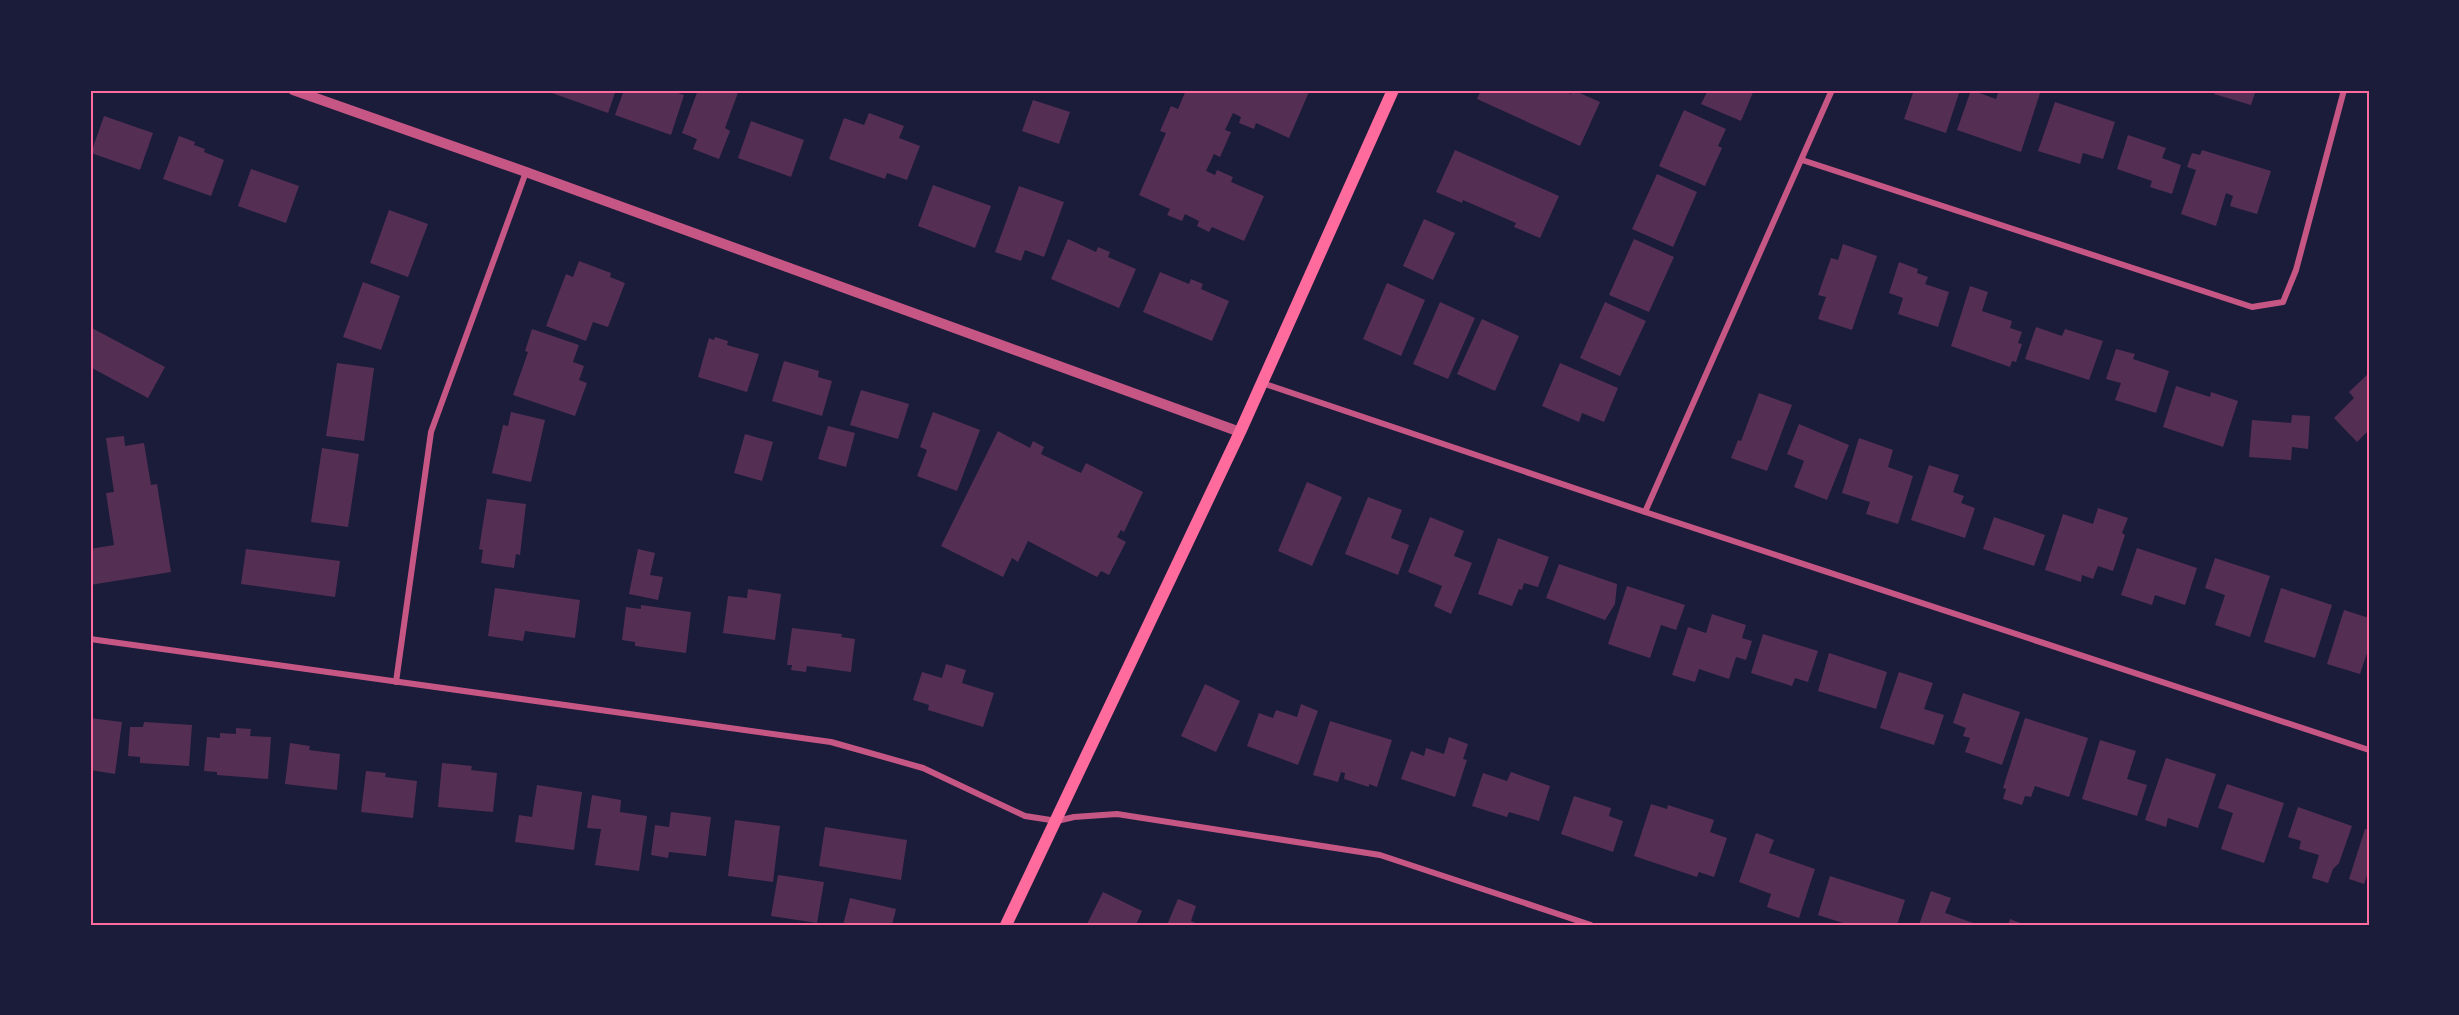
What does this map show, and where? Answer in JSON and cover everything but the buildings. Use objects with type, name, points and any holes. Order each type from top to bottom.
[{"type":"main road","points":[[1006,925],[1057,822],[1240,432],[1393,90]]},
{"type":"street","points":[[293,90],[526,172],[1240,432]]},
{"type":"street","points":[[1645,512],[1832,90]]},
{"type":"street","points":[[1802,160],[2252,307],[2283,302],[2296,270],[2344,90]]},
{"type":"street","points":[[396,682],[430,432],[526,172]]},
{"type":"street","points":[[1262,383],[1645,512],[2369,750]]},
{"type":"street","points":[[90,639],[831,742],[923,768],[1025,816],[1057,822],[1074,817],[1117,813],[1380,855],[1591,925]]}]
